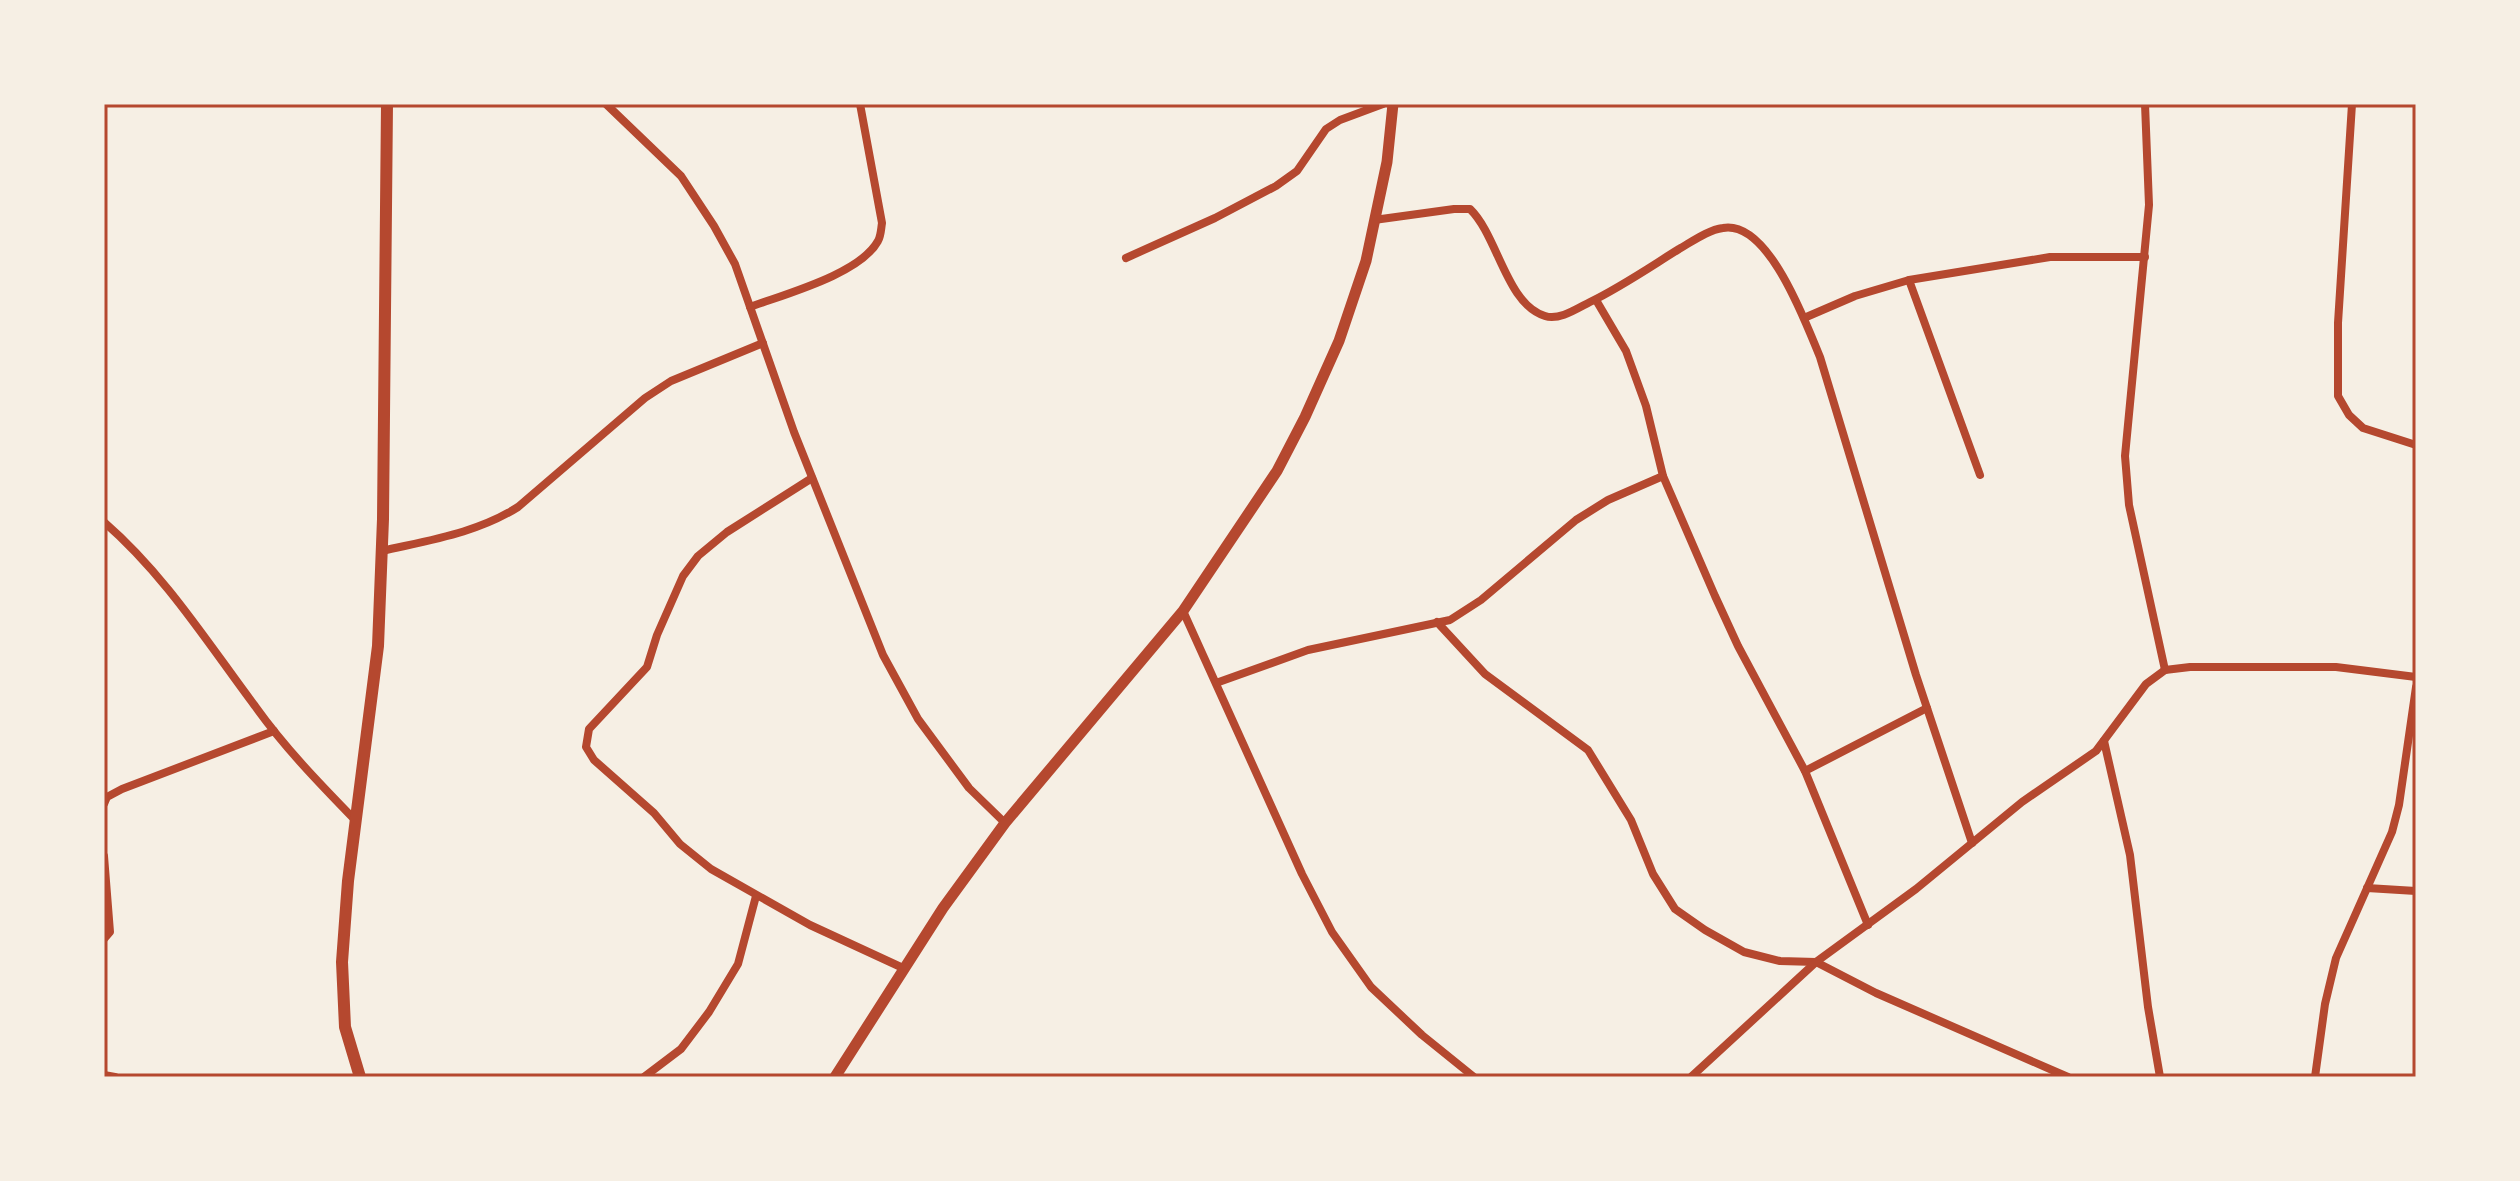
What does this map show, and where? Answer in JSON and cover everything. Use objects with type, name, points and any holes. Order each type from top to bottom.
[{"type":"main road","points":[[360,1077],[345,1027],[343,929],[378,646],[382,551],[387,104]]},
{"type":"street","points":[[606,104],[681,176],[714,226],[735,264],[812,478],[883,655],[918,719],[969,788],[1005,823]]},
{"type":"street","points":[[750,307],[838,274],[871,251],[880,238],[882,223],[860,104]]},
{"type":"street","points":[[1126,258],[1215,218],[1276,186],[1297,171],[1326,129],[1340,120],[1383,104]]},
{"type":"street","points":[[835,1077],[943,908],[1005,823],[1183,611],[1277,471],[1339,341],[1366,261],[1387,162],[1393,104]]},
{"type":"street","points":[[2145,104],[2149,205],[2125,456],[2129,505],[2165,670]]},
{"type":"street","points":[[2352,104],[2338,323],[2338,396],[2349,415],[2363,428],[2416,445]]},
{"type":"street","points":[[1374,220],[1470,209],[1481,220],[1513,286],[1533,311],[1548,318],[1596,300],[1699,237],[1722,228],[1737,228],[1751,236],[1776,263],[1820,357],[1927,708],[1972,843]]},
{"type":"street","points":[[1804,318],[1855,296],[1909,280],[2050,257],[2145,257]]},
{"type":"street","points":[[1909,280],[1980,475]]},
{"type":"street","points":[[1596,300],[1626,351],[1646,406],[1663,476],[1738,646],[1805,771],[1868,925]]},
{"type":"street","points":[[382,551],[468,532],[501,518],[518,507],[645,398],[671,381],[763,343]]},
{"type":"street","points":[[1216,683],[1308,650],[1450,620],[1481,600],[1576,520],[1608,500],[1663,476]]},
{"type":"street","points":[[812,478],[727,532],[698,556],[683,576],[657,635],[647,667],[589,729],[586,747],[594,760],[654,813],[680,844],[711,869],[810,925],[903,968]]},
{"type":"street","points":[[104,522],[133,547],[182,604],[299,763],[356,821]]},
{"type":"street","points":[[1183,611],[1302,874],[1332,932],[1371,987],[1422,1035],[1474,1077]]},
{"type":"street","points":[[1437,622],[1485,674],[1588,750],[1631,820],[1653,874],[1675,909],[1744,952],[1780,961],[1816,962],[1876,993],[2068,1077]]},
{"type":"street","points":[[1691,1077],[1816,962],[1868,925],[2022,802],[2084,761],[2104,741],[2146,684],[2165,670],[2190,667],[2336,667],[2416,677]]},
{"type":"street","points":[[2315,1077],[2325,1004],[2336,958],[2396,818],[2414,717],[2416,687]]},
{"type":"street","points":[[1805,771],[1927,708]]},
{"type":"street","points":[[105,798],[274,731]]},
{"type":"street","points":[[2104,741],[2130,855],[2148,1007],[2160,1077]]},
{"type":"street","points":[[104,856],[110,932],[104,939]]},
{"type":"street","points":[[2367,888],[2416,891]]},
{"type":"street","points":[[644,1077],[681,1049],[709,1012],[738,964],[756,896]]},
{"type":"street","points":[[104,1075],[115,1077]]}]
